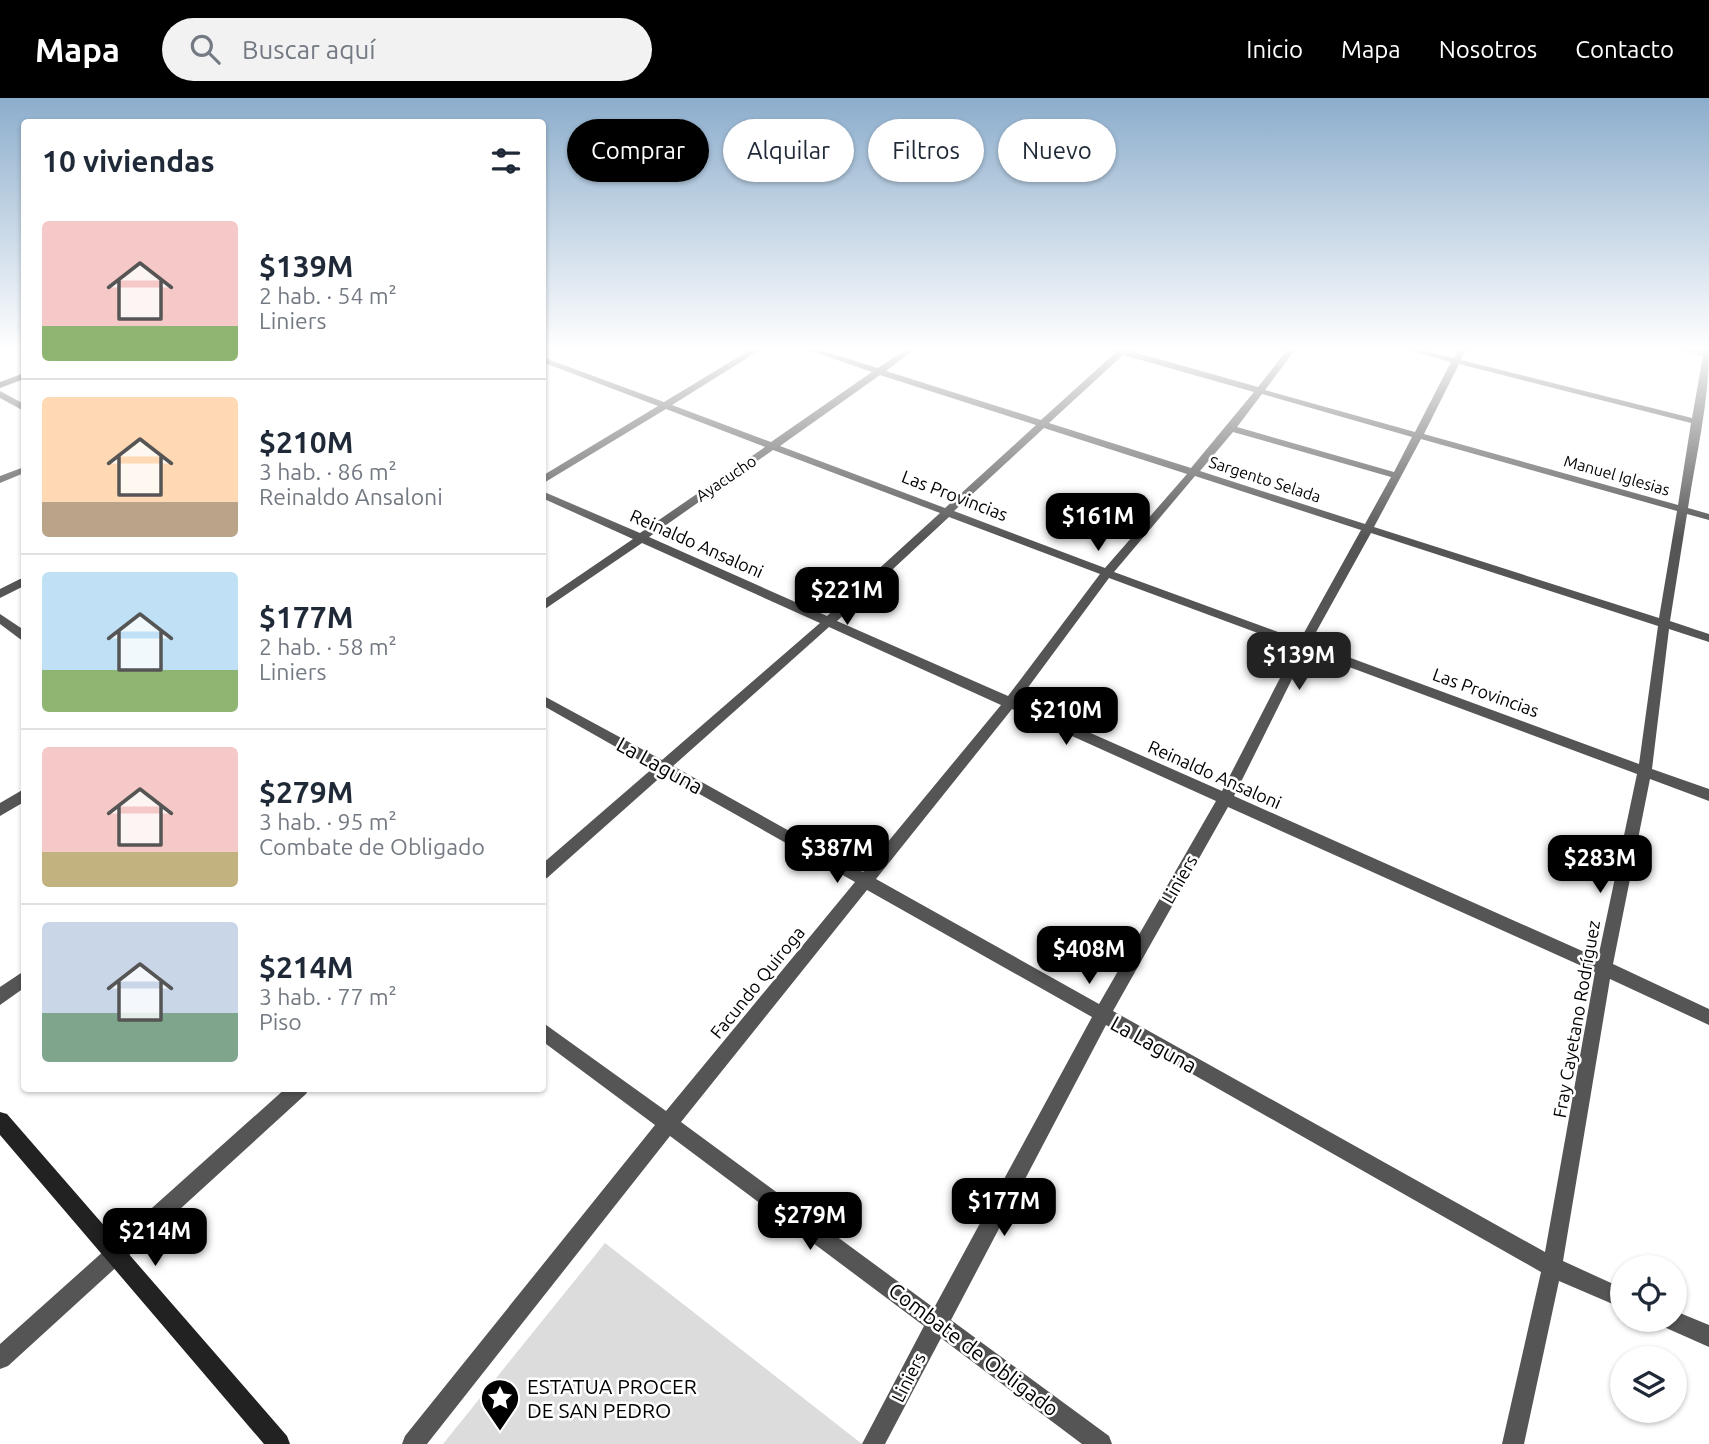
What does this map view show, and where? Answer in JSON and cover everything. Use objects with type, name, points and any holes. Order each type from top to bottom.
[{"type":"main road","points":[[0,1121],[279,1444]]},
{"type":"street","points":[[546,478],[651,413]]},
{"type":"street","name":"Las Provincias","points":[[681,413],[1709,795]]},
{"type":"street","name":"Ayacucho","points":[[546,604],[820,413]]},
{"type":"street","name":"Sargento Selada","points":[[1011,413],[1709,638]]},
{"type":"street","points":[[546,871],[828,622],[1051,413]]},
{"type":"street","name":"Facundo Quiroga","points":[[413,1444],[669,1122],[1010,703],[1107,573],[1242,413]]},
{"type":"street","name":"Manuel Iglesias","points":[[1337,413],[1709,517]]},
{"type":"street","name":"Liniers","points":[[873,1444],[1102,1015],[1225,799],[1303,645],[1430,413]]},
{"type":"street","points":[[1665,413],[1698,422]]},
{"type":"street","name":"Fray Cayetano Rodríguez","points":[[1513,1444],[1552,1267],[1604,968],[1645,771],[1664,624],[1699,413]]},
{"type":"street","points":[[1231,428],[1397,476]]},
{"type":"street","points":[[0,480],[21,471]]},
{"type":"street","name":"Reinaldo Ansaloni","points":[[546,496],[637,539],[1010,703],[1709,1017]]},
{"type":"street","points":[[0,594],[21,584]]},
{"type":"street","points":[[0,618],[21,634]]},
{"type":"street","name":"La Laguna","points":[[546,701],[1552,1267],[1610,1293]]},
{"type":"street","points":[[0,810],[21,797]]},
{"type":"street","points":[[0,997],[21,981]]},
{"type":"street","name":"Combate de Obligado","points":[[546,1033],[1101,1444]]},
{"type":"street","points":[[0,1358],[296,1092]]},
{"type":"street","points":[[1687,1327],[1709,1336]]},
{"type":"shaded area","points":[[605,1243],[862,1444],[443,1444]]},
{"type":"place","name":"ESTATUA PROCER DE SAN PEDRO","points":[[500,1432]]}]
